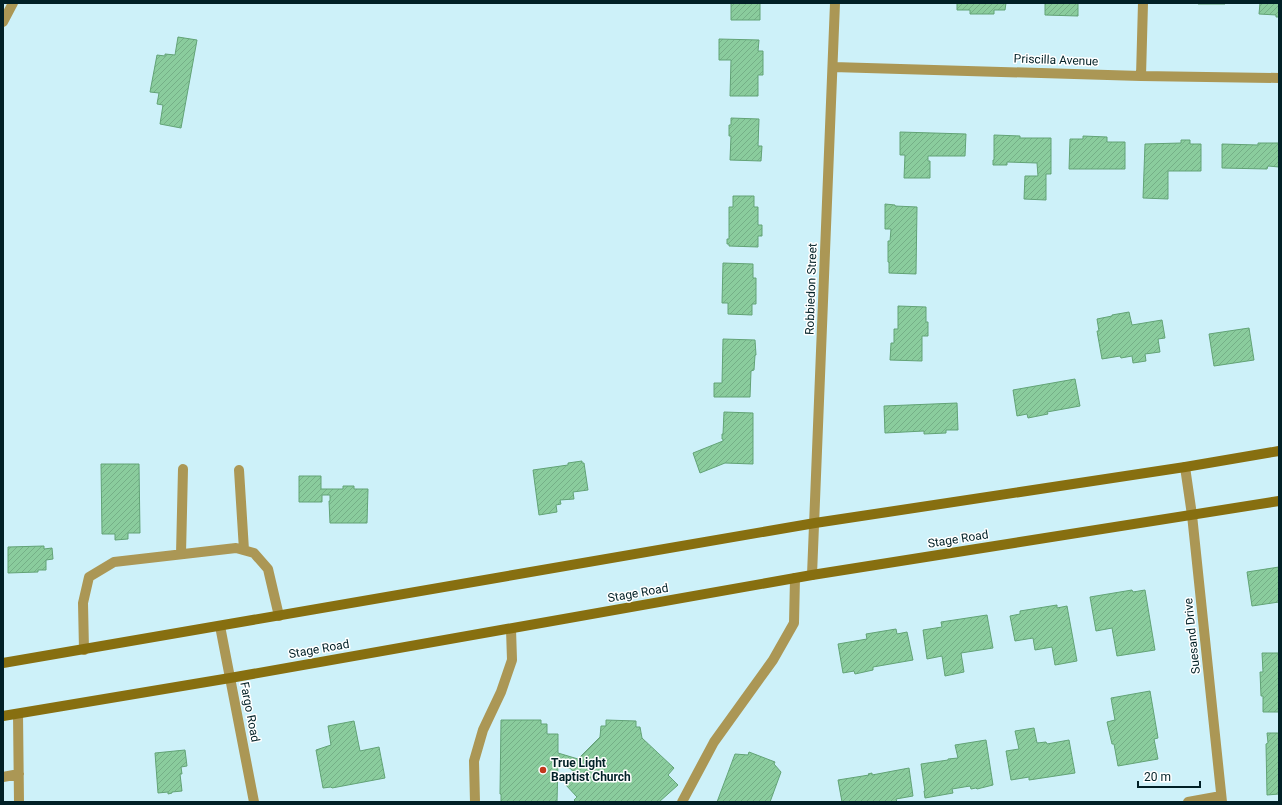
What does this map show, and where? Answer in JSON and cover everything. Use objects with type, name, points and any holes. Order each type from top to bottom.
[{"type":"main road","points":[[3,663],[815,523],[1185,467],[1279,451]]},
{"type":"main road","name":"Stage Road","points":[[3,716],[230,678],[812,575],[1279,501]]},
{"type":"street","points":[[3,22],[13,3]]},
{"type":"street","name":"Robbiedon Street","points":[[812,575],[835,3]]},
{"type":"street","points":[[1141,76],[1143,3]]},
{"type":"street","name":"Priscilla Avenue","points":[[833,67],[1141,76],[1279,78]]},
{"type":"street","name":"Suesand Drive","points":[[1185,467],[1192,515],[1221,799]]},
{"type":"street","points":[[181,554],[183,469]]},
{"type":"street","points":[[239,470],[244,550]]},
{"type":"street","points":[[84,650],[83,603],[89,577],[114,562],[236,548],[254,553],[268,569],[279,616]]},
{"type":"street","points":[[682,802],[714,742],[773,660],[794,623],[795,578]]},
{"type":"street","name":"Fargo Road","points":[[220,626],[254,802]]},
{"type":"street","points":[[475,802],[474,761],[483,730],[501,692],[512,660],[511,629]]},
{"type":"street","points":[[18,714],[19,802]]},
{"type":"street","points":[[3,777],[18,774]]},
{"type":"street","points":[[1188,802],[1221,799]]},
{"type":"building","points":[[731,3],[760,3],[760,20],[731,20]]},
{"type":"building","points":[[957,3],[1006,3],[1005,10],[994,10],[994,14],[970,14],[970,10],[957,10]]},
{"type":"building","points":[[1045,3],[1078,3],[1078,16],[1045,15]]},
{"type":"building","points":[[1225,3],[1225,4],[1198,4]]},
{"type":"building","points":[[1260,3],[1279,3],[1279,17],[1276,17],[1276,15],[1259,14]]},
{"type":"building","points":[[178,37],[197,40],[181,128],[160,124],[163,105],[157,104],[159,93],[150,92],[157,55],[175,55]]},
{"type":"building","points":[[719,39],[759,40],[758,51],[763,51],[763,75],[758,75],[758,96],[730,96],[731,60],[719,60]]},
{"type":"building","points":[[731,118],[759,119],[758,146],[762,146],[761,161],[730,160],[731,136],[729,136],[729,125],[731,125]]},
{"type":"building","points":[[900,132],[966,134],[965,156],[928,156],[928,161],[930,161],[930,178],[904,178],[905,155],[900,155]]},
{"type":"building","points":[[994,135],[1020,136],[1020,138],[1051,138],[1051,174],[1046,174],[1046,200],[1024,199],[1025,176],[1038,176],[1037,163],[1007,162],[1007,165],[993,165]]},
{"type":"building","points":[[1083,136],[1107,137],[1107,142],[1125,142],[1125,169],[1069,169],[1070,139],[1083,139]]},
{"type":"building","points":[[1181,140],[1190,140],[1190,144],[1201,144],[1201,171],[1168,171],[1168,199],[1143,198],[1145,144],[1181,143]]},
{"type":"building","points":[[1258,143],[1279,143],[1279,167],[1268,166],[1267,169],[1222,168],[1222,144],[1258,145]]},
{"type":"building","points":[[733,196],[754,196],[754,207],[758,207],[758,225],[762,225],[762,236],[758,236],[758,247],[729,246],[729,244],[727,244],[727,239],[729,239],[729,207],[733,207]]},
{"type":"building","points":[[885,204],[917,207],[916,274],[889,273],[888,241],[890,241],[891,229],[885,229]]},
{"type":"building","points":[[723,263],[753,264],[753,278],[756,278],[756,304],[752,304],[752,315],[728,314],[728,303],[722,303]]},
{"type":"building","points":[[898,306],[926,307],[928,336],[922,336],[922,361],[890,360],[891,343],[894,343],[894,329],[898,329]]},
{"type":"building","points":[[1129,312],[1132,325],[1162,320],[1165,338],[1158,339],[1160,352],[1145,354],[1146,361],[1133,363],[1132,356],[1102,359],[1097,331],[1099,331],[1097,319]]},
{"type":"building","points":[[1249,328],[1254,360],[1214,366],[1209,334]]},
{"type":"building","points":[[723,339],[755,340],[756,355],[754,370],[751,371],[750,397],[714,397],[714,383],[722,383]]},
{"type":"building","points":[[1075,379],[1080,406],[1047,412],[1048,414],[1028,418],[1027,414],[1017,416],[1013,390]]},
{"type":"building","points":[[957,403],[958,430],[946,430],[946,433],[924,434],[924,431],[885,433],[884,406]]},
{"type":"building","points":[[724,412],[753,413],[753,464],[725,463],[700,473],[693,453],[723,441],[722,434]]},
{"type":"building","points":[[582,461],[582,463],[584,463],[588,490],[573,492],[574,499],[560,500],[561,504],[556,505],[557,512],[539,515],[533,470],[568,465],[568,463]]},
{"type":"building","points":[[101,464],[139,464],[140,533],[128,533],[128,539],[115,540],[115,534],[102,534]]},
{"type":"building","points":[[299,476],[321,476],[321,489],[343,489],[343,486],[354,486],[354,489],[368,489],[367,523],[330,523],[330,495],[322,495],[322,502],[299,502]]},
{"type":"building","points":[[44,546],[44,549],[52,548],[53,559],[46,560],[46,570],[38,570],[38,572],[8,573],[8,547]]},
{"type":"building","points":[[1279,567],[1279,602],[1252,606],[1247,572]]},
{"type":"building","points":[[1132,590],[1133,592],[1145,590],[1155,650],[1117,656],[1112,628],[1096,631],[1090,597]]},
{"type":"building","points":[[1057,605],[1057,608],[1067,606],[1077,661],[1055,665],[1052,647],[1035,650],[1033,638],[1015,641],[1010,616],[1020,614],[1020,611]]},
{"type":"building","points":[[987,615],[993,648],[961,653],[964,672],[945,676],[942,656],[927,659],[923,630],[942,627],[941,622]]},
{"type":"building","points":[[896,629],[897,634],[907,632],[913,660],[873,667],[873,670],[855,674],[854,671],[843,673],[838,644],[867,639],[866,634]]},
{"type":"building","points":[[1262,653],[1279,653],[1279,712],[1263,712],[1260,672],[1263,672]]},
{"type":"building","points":[[1150,691],[1158,738],[1154,739],[1158,759],[1118,766],[1114,744],[1112,744],[1107,722],[1115,720],[1111,698]]},
{"type":"building","points":[[501,720],[541,720],[541,724],[547,724],[547,734],[558,734],[558,753],[578,759],[600,737],[601,726],[606,726],[606,720],[636,721],[636,727],[640,727],[642,738],[674,768],[668,775],[678,785],[659,802],[576,802],[574,800],[577,797],[565,784],[575,774],[571,769],[558,764],[557,802],[501,802]]},
{"type":"building","points":[[354,721],[360,751],[379,747],[385,778],[332,788],[323,788],[316,750],[331,745],[328,726]]},
{"type":"building","points":[[1034,728],[1037,743],[1046,742],[1047,744],[1069,740],[1075,773],[1029,780],[1029,777],[1011,780],[1006,751],[1019,749],[1015,731]]},
{"type":"building","points":[[1267,733],[1279,733],[1279,794],[1267,795]]},
{"type":"building","points":[[986,740],[993,785],[977,789],[971,789],[970,786],[952,789],[953,793],[925,798],[921,764],[958,758],[955,745]]},
{"type":"building","points":[[185,750],[187,766],[181,767],[182,774],[180,774],[182,791],[168,794],[168,792],[158,793],[155,753]]},
{"type":"building","points":[[749,752],[775,762],[774,764],[781,772],[770,802],[717,802],[735,754],[748,755]]},
{"type":"building","points":[[909,768],[913,796],[896,799],[897,802],[842,802],[838,780],[869,775],[868,774],[872,773],[872,775]]},
{"type":"place","name":"True Light Baptist Church","points":[[543,770]]}]
